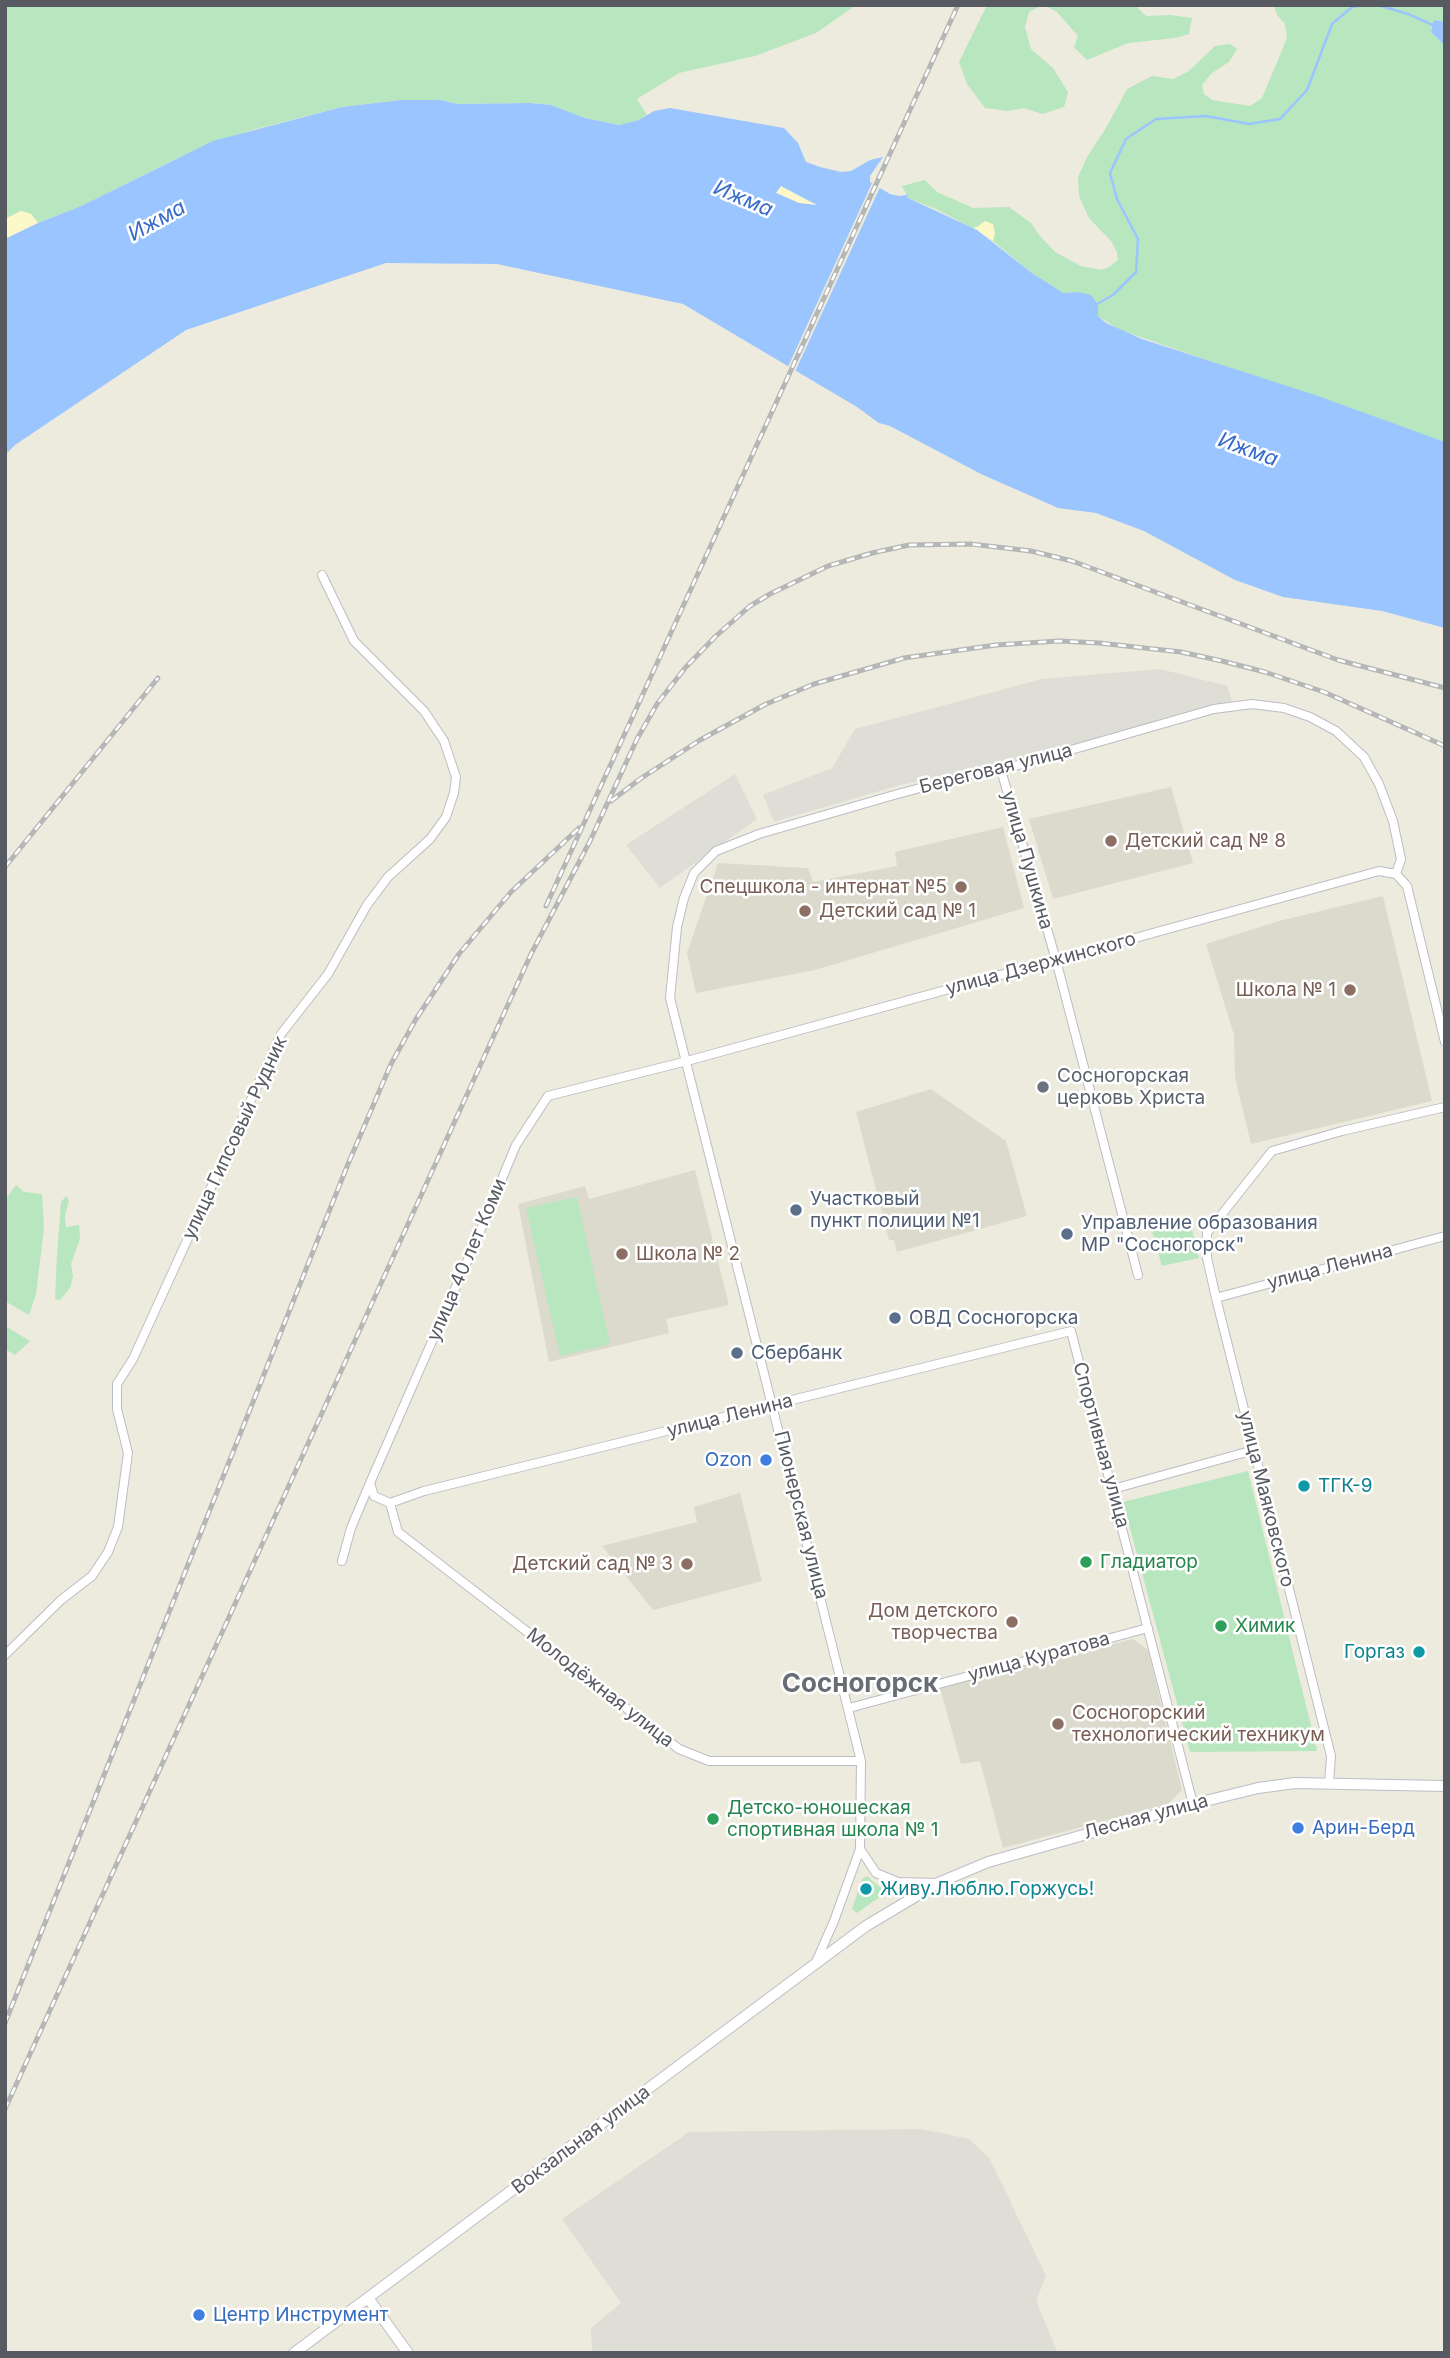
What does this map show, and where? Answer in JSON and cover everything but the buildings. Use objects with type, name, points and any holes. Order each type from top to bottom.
[{"type":"main road","name":"Лесная улица","points":[[866,1926],[938,1883],[988,1862],[1258,1788],[1295,1783],[1445,1786]]},
{"type":"main road","name":"Вокзальная улица","points":[[294,2353],[866,1926]]},
{"type":"main road","points":[[368,2298],[408,2353]]},
{"type":"street","name":"улица Гипсовый Рудник","points":[[5,1655],[61,1600],[92,1576],[108,1552],[118,1527],[128,1453],[117,1409],[117,1384],[133,1359],[281,1034],[328,974],[367,905],[388,877],[430,839],[446,817],[454,793],[456,777],[444,741],[424,711],[354,641],[322,575]]},
{"type":"street","name":"Береговая улица","points":[[687,1061],[670,998],[677,927],[694,873],[716,851],[759,834],[894,794],[1001,770],[1214,709],[1252,704],[1284,708],[1310,716],[1336,731],[1364,757],[1378,784],[1393,821],[1401,859],[1396,874]]},
{"type":"street","name":"улица Пушкина","points":[[1001,770],[1056,960],[1138,1275]]},
{"type":"street","name":"улица Дзержинского","points":[[687,1061],[1379,871],[1396,874]]},
{"type":"street","points":[[1396,874],[1407,886],[1445,1041]]},
{"type":"street","name":"Пионерская улица","points":[[687,1061],[861,1760],[860,1849],[814,1967]]},
{"type":"street","name":"улица 40 лет Коми","points":[[342,1561],[351,1528],[516,1146],[548,1096],[687,1061]]},
{"type":"street","name":"улица Маяковского","points":[[1329,1783],[1331,1756],[1216,1298],[1207,1258],[1207,1233],[1272,1151],[1342,1131],[1445,1107]]},
{"type":"street","name":"улица Ленина","points":[[1216,1298],[1445,1236]]},
{"type":"street","name":"улица Ленина","points":[[390,1503],[424,1490],[1071,1331]]},
{"type":"street","name":"Спортивная улица","points":[[1071,1331],[1193,1804]]},
{"type":"street","points":[[1113,1489],[1254,1450]]},
{"type":"street","points":[[370,1483],[374,1496],[390,1503]]},
{"type":"street","name":"Молодёжная улица","points":[[390,1503],[398,1532],[679,1749],[709,1761],[861,1760]]},
{"type":"street","name":"улица Куратова","points":[[849,1708],[1148,1628]]},
{"type":"street","points":[[860,1849],[876,1873],[898,1882],[938,1883]]},
{"type":"shaded area","points":[[1160,669],[1227,686],[1232,701],[1009,762],[900,785],[774,822],[763,795],[832,768],[855,729],[1042,679]]},
{"type":"shaded area","points":[[735,774],[757,819],[660,888],[626,845]]},
{"type":"shaded area","name":"Детский сад № 8","points":[[1171,787],[1193,863],[1053,899],[1029,819]]},
{"type":"shaded area","name":"Детский сад № 1","points":[[1003,827],[1024,908],[815,970],[696,993],[687,953],[718,863],[808,868],[813,882],[897,866],[895,852]]},
{"type":"shaded area","name":"Школа № 1","points":[[1383,896],[1432,1101],[1251,1144],[1235,1077],[1234,1035],[1206,944],[1279,921]]},
{"type":"shaded area","points":[[931,1089],[1006,1141],[1027,1216],[897,1252],[894,1240],[889,1240],[856,1112]]},
{"type":"shaded area","name":"Школа № 2","points":[[695,1170],[729,1305],[666,1319],[669,1333],[549,1362],[518,1204],[585,1186],[589,1199]]},
{"type":"shaded area","name":"Детский сад № 3","points":[[740,1493],[762,1581],[653,1610],[602,1546],[697,1522],[694,1507]]},
{"type":"shaded area","name":"Сосногорский технологический техникум","points":[[1133,1639],[1148,1650],[1182,1790],[1168,1804],[1003,1848],[980,1761],[961,1764],[940,1688]]},
{"type":"shaded area","points":[[922,2129],[969,2139],[990,2159],[1046,2276],[1036,2301],[1058,2353],[592,2353],[591,2328],[621,2303],[562,2219],[689,2132]]},
{"type":"green space","points":[[5,5],[856,5],[816,33],[755,56],[679,73],[637,99],[647,115],[639,120],[619,125],[585,118],[551,105],[530,103],[458,104],[440,100],[401,100],[342,107],[248,131],[178,158],[79,207],[38,223],[31,214],[21,211],[5,219]]},
{"type":"green space","points":[[987,5],[1043,5],[1029,12],[1025,27],[1031,49],[1053,68],[1068,92],[1064,107],[1042,114],[1024,108],[1008,111],[985,108],[967,84],[959,62]]},
{"type":"green space","points":[[1043,5],[1135,5],[1146,16],[1192,18],[1189,34],[1128,43],[1087,60],[1074,47],[1078,36],[1057,12]]},
{"type":"green space","points":[[1274,5],[1445,5],[1445,22],[1434,20],[1431,32],[1445,46],[1445,442],[1120,330],[1098,316],[1098,305],[1078,292],[1063,293],[1047,285],[993,241],[936,209],[908,198],[902,186],[925,180],[937,192],[973,208],[1009,207],[1031,223],[1055,252],[1081,266],[1101,270],[1109,267],[1118,260],[1117,252],[1111,241],[1089,218],[1079,196],[1078,177],[1127,89],[1152,76],[1173,79],[1189,71],[1215,46],[1230,44],[1237,49],[1229,62],[1212,73],[1202,85],[1204,94],[1212,100],[1250,106],[1262,98],[1287,38],[1285,24],[1277,15]]},
{"type":"green space","points":[[16,1185],[24,1192],[42,1194],[44,1228],[36,1294],[29,1315],[5,1301],[5,1200]]},
{"type":"green space","points":[[66,1196],[69,1200],[65,1216],[66,1227],[79,1225],[80,1239],[71,1264],[73,1276],[70,1288],[60,1300],[55,1299],[57,1254],[61,1202]]},
{"type":"green space","points":[[577,1197],[610,1344],[560,1356],[526,1208]]},
{"type":"green space","points":[[1190,1221],[1199,1258],[1162,1266],[1152,1231]]},
{"type":"green space","points":[[5,1326],[30,1341],[15,1355],[5,1349]]},
{"type":"green space","name":"Химик","points":[[1248,1471],[1317,1751],[1190,1752],[1123,1502]]},
{"type":"green space","points":[[867,1876],[882,1889],[881,1896],[857,1913],[852,1909],[862,1879]]},
{"type":"sand","points":[[781,186],[820,206],[799,203],[775,192]]},
{"type":"sand","points":[[21,211],[31,214],[38,223],[5,239],[5,219]]},
{"type":"sand","points":[[985,221],[993,224],[993,241],[972,228]]},
{"type":"water","points":[[1434,20],[1445,22],[1445,46],[1431,32]]},
{"type":"water","name":"Ижма","points":[[401,100],[440,100],[458,104],[530,103],[551,105],[585,118],[619,125],[639,120],[654,111],[670,108],[784,128],[798,143],[806,162],[841,172],[851,171],[870,160],[883,157],[870,176],[870,182],[890,194],[907,195],[908,198],[977,230],[1032,273],[1063,293],[1091,295],[1098,305],[1098,316],[1106,323],[1142,339],[1315,395],[1445,442],[1445,628],[1382,611],[1283,597],[1235,580],[1144,531],[1096,513],[1058,508],[981,474],[890,426],[879,423],[857,407],[683,304],[497,264],[386,263],[186,330],[15,445],[5,455],[5,239],[79,207],[213,141],[342,107]],"holes":[[[781,186],[817,205],[799,203],[776,193]]]},
{"type":"pier","points":[[873,181],[881,185],[794,374],[787,369]]},
{"type":"waterway","points":[[1097,304],[1113,295],[1136,272],[1138,239],[1117,199],[1110,173],[1126,139],[1156,119],[1206,116],[1249,124],[1280,119],[1307,90],[1332,24],[1352,7],[1365,5]]},
{"type":"waterway","points":[[1378,5],[1435,26]]},
{"type":"railway","points":[[546,906],[958,5]]},
{"type":"railway","points":[[5,2109],[531,954],[590,841],[637,739],[657,704],[685,668],[716,636],[750,606],[828,566],[909,545],[971,544],[1031,551],[1072,561],[1338,660],[1445,688]]},
{"type":"railway","points":[[611,801],[700,740],[766,704],[814,684],[904,658],[996,645],[1059,641],[1099,643],[1181,652],[1222,661],[1324,692],[1445,746]]},
{"type":"railway","points":[[5,867],[158,678]]},
{"type":"railway","points":[[5,2023],[348,1164],[391,1064],[416,1019],[459,954],[511,892],[579,828]]},
{"type":"place","name":"Детский сад № 8","points":[[1111,841]]},
{"type":"place","name":"Спецшкола - интернат №5","points":[[961,887]]},
{"type":"place","name":"Детский сад № 1","points":[[805,911]]},
{"type":"place","name":"Школа № 1","points":[[1350,990]]},
{"type":"place","name":"Сосногорская церковь Христа","points":[[1043,1087]]},
{"type":"place","name":"Участковый пункт полиции №1","points":[[796,1210]]},
{"type":"place","name":"Управление образования МР \"Сосногорск\"","points":[[1067,1234]]},
{"type":"place","name":"Школа № 2","points":[[622,1254]]},
{"type":"place","name":"ОВД Сосногорска","points":[[895,1318]]},
{"type":"place","name":"Сбербанк","points":[[737,1353]]},
{"type":"place","name":"Ozon","points":[[766,1460]]},
{"type":"place","name":"ТГК-9","points":[[1304,1486]]},
{"type":"place","name":"Гладиатор","points":[[1086,1562]]},
{"type":"place","name":"Детский сад № 3","points":[[687,1564]]},
{"type":"place","name":"Дом детского творчества","points":[[1012,1622]]},
{"type":"place","name":"Химик","points":[[1221,1626]]},
{"type":"place","name":"Горгаз","points":[[1419,1652]]},
{"type":"place","name":"Сосногорский технологический техникум","points":[[1058,1724]]},
{"type":"place","name":"Детско-юношеская спортивная школа № 1","points":[[713,1819]]},
{"type":"place","name":"Арин-Берд","points":[[1298,1828]]},
{"type":"place","name":"Живу.Люблю.Горжусь!","points":[[866,1889]]},
{"type":"place","name":"Центр Инструмент","points":[[199,2315]]},
{"type":"district","name":"Сосногорск","points":[[860,1684]]}]
